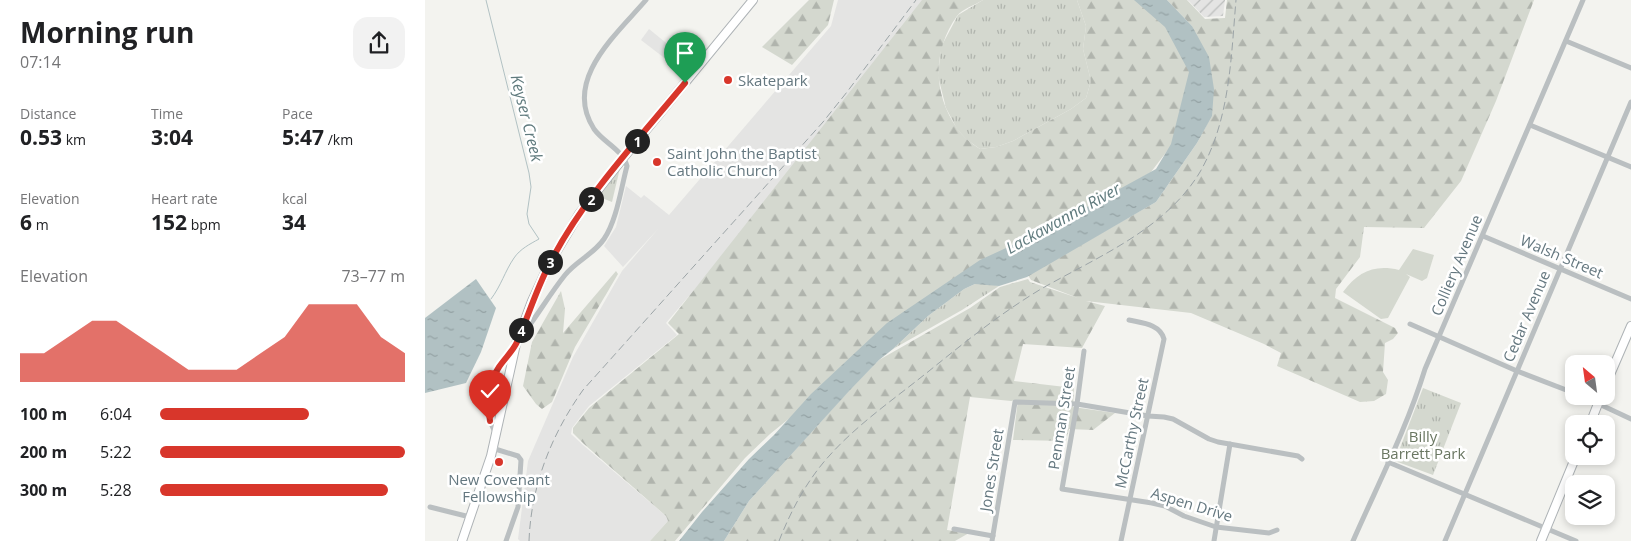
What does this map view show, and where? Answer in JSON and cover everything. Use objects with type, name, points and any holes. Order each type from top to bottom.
[{"type":"main road","points":[[462,541],[491,456],[516,344],[532,301],[549,264],[579,214],[624,156],[753,0]]},
{"type":"main road","points":[[1615,363],[1631,326]]},
{"type":"main road","points":[[1541,541],[1572,465]]},
{"type":"street","points":[[495,432],[490,421],[487,397],[491,382],[499,367],[565,275],[604,240],[613,217],[626,169],[624,156],[595,130],[590,121],[585,102],[586,82],[597,57],[645,0]]},
{"type":"street","name":"Colliery Avenue","points":[[1353,541],[1416,398],[1425,369],[1583,0]]},
{"type":"street","points":[[1565,41],[1631,68]]},
{"type":"street","name":"Cedar Avenue","points":[[1445,541],[1631,102]]},
{"type":"street","points":[[1530,125],[1631,167]]},
{"type":"street","name":"Walsh Street","points":[[1483,236],[1631,299]]},
{"type":"street","name":"McCarthy Street","points":[[1121,541],[1163,340],[1160,331],[1155,327],[1129,320]]},
{"type":"street","points":[[1410,324],[1517,371],[1565,390]]},
{"type":"street","name":"Penman Street","points":[[1062,489],[1084,351]]},
{"type":"street","name":"Jones Street","points":[[992,539],[1015,402],[1077,404]]},
{"type":"street","points":[[1077,404],[1173,420],[1209,439],[1298,456],[1302,459]]},
{"type":"street","points":[[1607,405],[1631,419]]},
{"type":"street","points":[[1214,541],[1230,444]]},
{"type":"street","points":[[492,448],[518,456],[521,460],[518,506],[506,541]]},
{"type":"street","points":[[1388,462],[1576,541]]},
{"type":"street","name":"Aspen Drive","points":[[1062,489],[1165,506],[1184,516],[1216,526],[1269,533],[1277,530]]},
{"type":"street","points":[[429,508],[470,517]]},
{"type":"street","points":[[954,529],[992,539]]},
{"type":"shaded area","points":[[838,0],[929,0],[734,243],[666,323],[677,335],[589,406],[572,428],[571,434],[666,516],[668,521],[650,541],[520,541],[518,539],[528,461],[573,357],[622,271],[658,229],[623,267],[604,246],[616,227],[626,186],[641,198],[644,195],[669,215],[831,26]]},
{"type":"shaded area","points":[[1188,0],[1225,0],[1223,16],[1204,17]]},
{"type":"shaded area","points":[[649,29],[692,64],[684,73],[641,40]]},
{"type":"green space","points":[[809,0],[834,0],[828,25],[792,65],[762,47]]},
{"type":"green space","points":[[922,0],[983,0],[959,14],[949,29],[943,43],[939,72],[943,101],[949,115],[962,134],[980,149],[996,147],[1013,141],[1071,109],[1086,98],[1091,81],[1083,49],[1086,26],[1077,0],[1143,0],[1171,27],[1193,72],[1174,142],[1151,172],[1030,243],[854,366],[770,434],[745,458],[675,541],[650,541],[668,521],[666,516],[584,444],[573,433],[573,428],[589,408],[679,334],[668,323]]},
{"type":"green space","points":[[983,0],[1077,0],[1086,26],[1083,49],[1091,81],[1086,98],[1071,109],[1013,141],[996,147],[980,149],[966,139],[957,129],[946,108],[938,76],[941,47],[958,15]]},
{"type":"green space","points":[[1167,0],[1187,0],[1205,19],[1225,18],[1227,0],[1534,0],[1496,101],[1461,181],[1424,228],[1364,227],[1360,257],[1336,289],[1335,298],[1395,328],[1398,333],[1393,339],[1385,343],[1383,372],[1388,380],[1386,394],[1374,401],[1360,402],[1277,366],[1281,353],[1191,313],[1086,301],[1105,306],[1082,348],[1023,344],[1014,381],[1074,388],[1073,407],[1115,413],[1093,430],[1069,429],[1066,441],[1013,440],[1018,400],[970,397],[947,530],[969,533],[955,541],[724,541],[749,501],[879,360],[970,308],[1000,287],[1028,279],[1030,282],[1078,298],[1031,280],[1028,275],[1156,202],[1197,143],[1212,115],[1192,26]]},
{"type":"green space","points":[[620,168],[612,202],[597,196]]},
{"type":"green space","points":[[1413,249],[1434,255],[1427,278],[1422,281],[1406,274],[1410,277],[1388,318],[1381,319],[1343,292],[1355,279],[1367,271],[1382,268],[1399,270]]},
{"type":"green space","points":[[616,271],[618,274],[575,347],[552,402],[542,409],[523,386],[532,342],[561,291],[565,309],[563,333]]},
{"type":"green space","points":[[985,283],[999,286],[962,310],[893,349],[928,316],[964,289],[975,284]]},
{"type":"green space","name":"Billy Barrett Park","points":[[1423,388],[1461,403],[1433,475],[1395,461]]},
{"type":"water","points":[[1134,0],[1167,0],[1192,26],[1209,57],[1214,89],[1212,116],[1197,143],[1156,202],[1027,277],[999,286],[975,284],[964,289],[928,316],[879,360],[850,390],[749,501],[724,541],[679,541],[749,459],[774,435],[811,394],[887,323],[980,260],[1043,231],[1156,169],[1171,144],[1189,72],[1165,27]]},
{"type":"water","points":[[476,279],[496,308],[481,352],[466,383],[425,393],[425,318]]},
{"type":"waterway","name":"Keyser Creek","points":[[486,0],[529,173],[531,187],[527,214],[529,224],[539,239],[516,255],[491,299]]},
{"type":"railway","points":[[529,541],[534,501],[545,462],[561,425],[583,390],[823,122],[916,0]]},
{"type":"railway","points":[[779,541],[793,510],[810,481],[823,463],[860,426],[997,318],[1026,298],[1107,253],[1149,226],[1185,192],[1200,172],[1218,131],[1227,88],[1236,0]]},
{"type":"place","name":"Skatepark","points":[[728,80]]},
{"type":"place","name":"Saint John the Baptist Catholic Church","points":[[657,162]]},
{"type":"place","name":"New Covenant Fellowship","points":[[499,462]]},
{"type":"route","points":[[490,421],[487,397],[491,382],[499,367],[516,344],[532,301],[549,264],[579,214],[624,156],[685,83]]},
{"type":"water label","name":"Lackawanna River","points":[[1063,218]]}]
